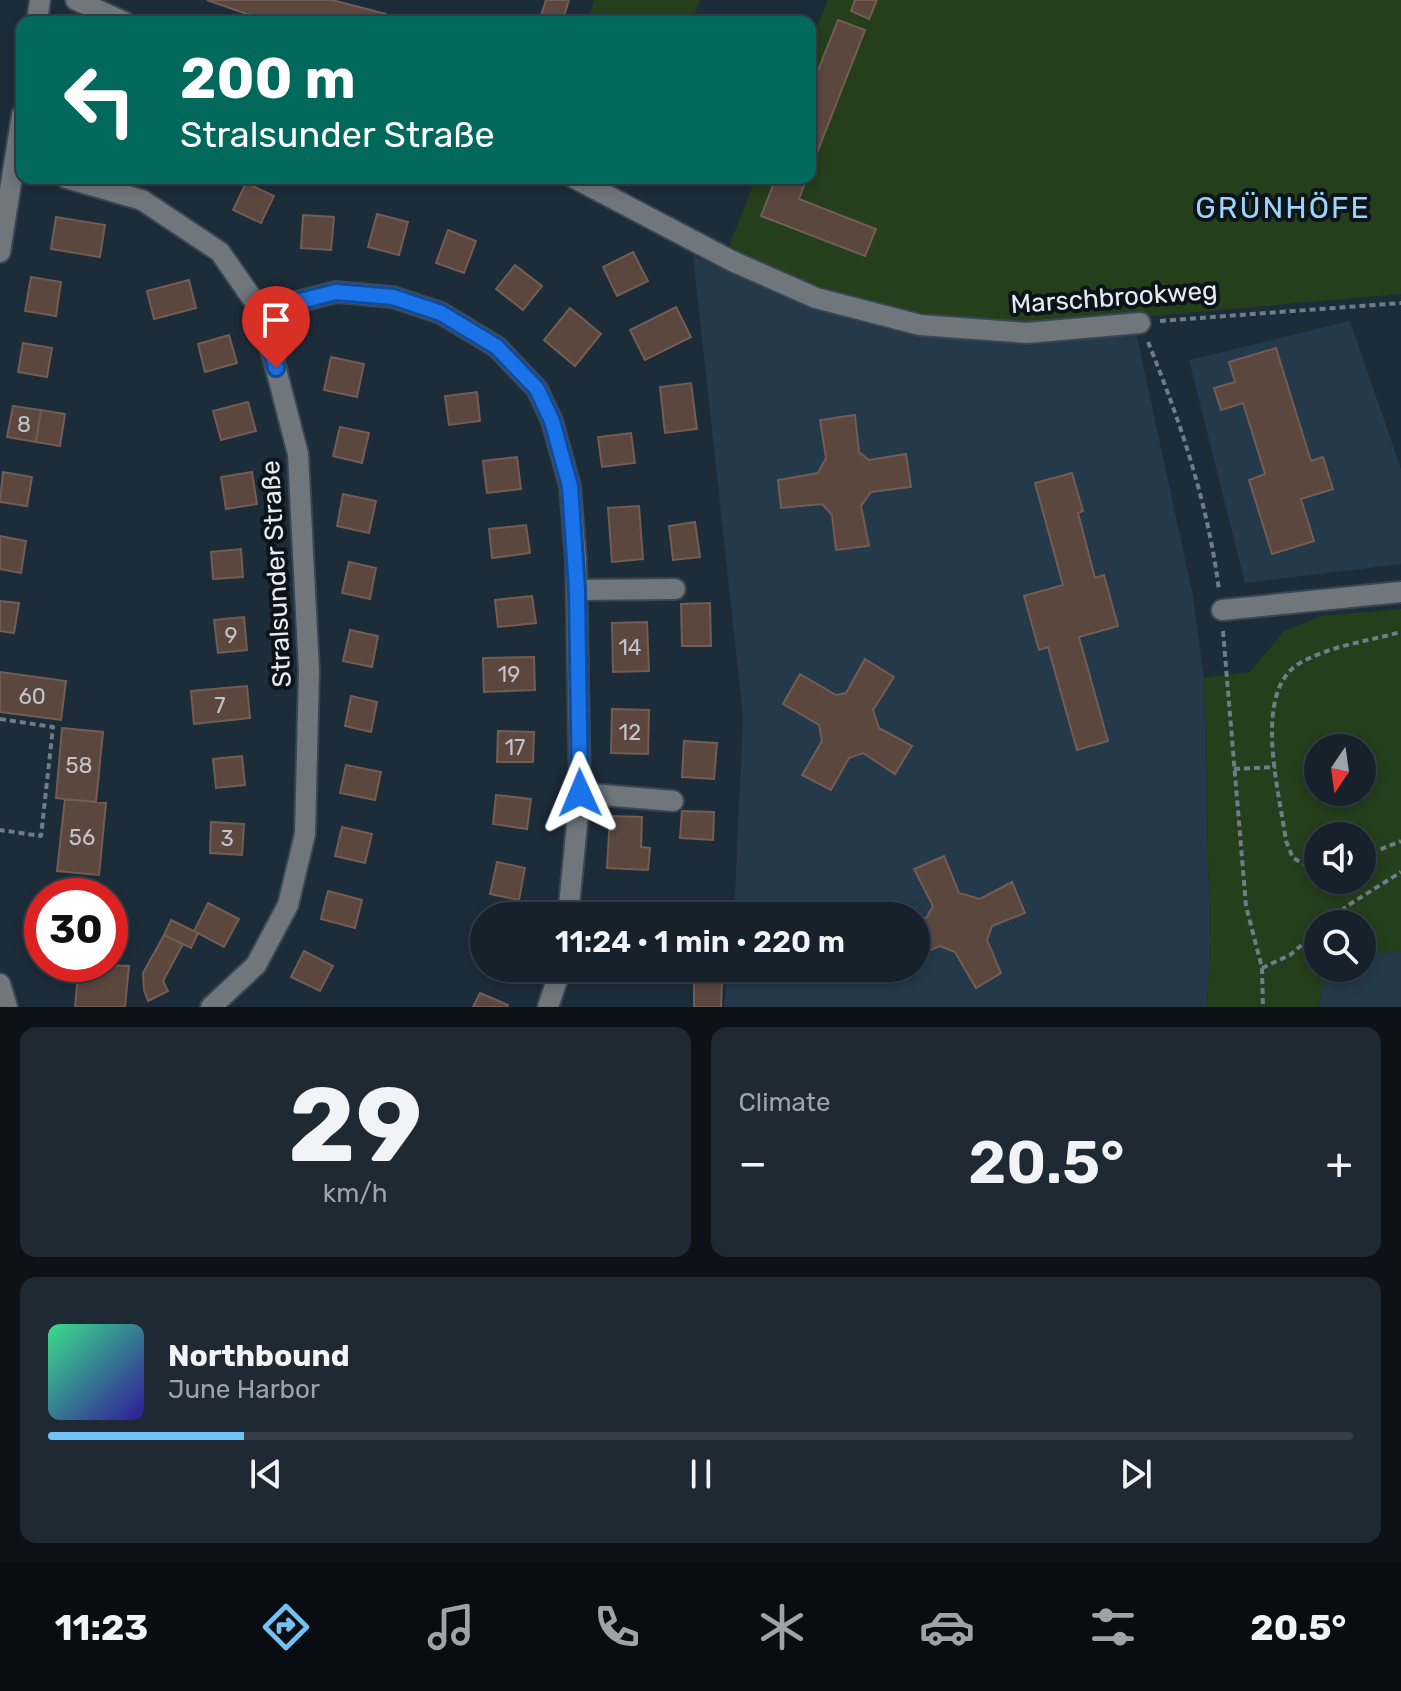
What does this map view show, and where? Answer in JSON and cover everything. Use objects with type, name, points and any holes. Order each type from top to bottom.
[{"type":"street","points":[[76,0],[111,16]]},
{"type":"street","points":[[0,252],[16,174]]},
{"type":"street","name":"Stralsunder Straße","points":[[87,184],[142,200],[220,252],[261,311],[298,454],[309,671],[305,834],[288,905],[256,965],[211,1007]]},
{"type":"street","name":"Marschbrookweg","points":[[585,184],[732,261],[816,298],[920,325],[1027,333],[1140,323]]},
{"type":"street","points":[[261,311],[336,292],[393,297],[441,313],[497,347],[537,389],[552,421],[570,486],[577,590],[580,793],[569,902]]},
{"type":"street","points":[[577,590],[675,589]]},
{"type":"street","points":[[1222,610],[1401,592]]},
{"type":"street","points":[[580,793],[673,801]]},
{"type":"street","points":[[548,1007],[556,982]]},
{"type":"street","points":[[0,984],[7,1007]]},
{"type":"path","name":"Marschbrookweg","points":[[1140,323],[1401,303]]},
{"type":"path","points":[[1140,323],[1181,424],[1201,487],[1222,610],[1246,906],[1262,968],[1263,1007]]},
{"type":"path","points":[[1304,864],[1293,858],[1286,841],[1272,726],[1273,701],[1283,680],[1297,665],[1319,654],[1401,632]]},
{"type":"path","points":[[0,719],[53,727],[41,836],[0,830]]},
{"type":"path","points":[[1234,769],[1276,767]]},
{"type":"path","points":[[1376,851],[1401,841]]},
{"type":"path","points":[[1342,910],[1401,872]]},
{"type":"path","points":[[1262,968],[1290,955],[1304,943]]},
{"type":"shaded area","points":[[693,256],[812,309],[926,335],[1136,332],[1193,596],[1204,678],[1210,942],[1207,1007],[724,1007],[727,982],[930,982],[930,902],[735,902],[743,716]]},
{"type":"shaded area","points":[[1350,321],[1401,469],[1401,564],[1245,583],[1189,360]]},
{"type":"shaded area","points":[[1401,951],[1401,1007],[1319,1007],[1323,982],[1376,982],[1376,954]]},
{"type":"green space","points":[[594,0],[700,0],[694,16],[590,16]]},
{"type":"green space","points":[[828,0],[1401,0],[1401,294],[1028,327],[922,318],[820,290],[729,246],[754,184],[816,184],[816,29]]},
{"type":"green space","points":[[1401,609],[1401,951],[1376,954],[1376,910],[1304,910],[1304,982],[1323,982],[1319,1007],[1207,1007],[1210,942],[1204,678],[1250,672],[1284,631],[1321,616]]},
{"type":"building","points":[[207,0],[332,0],[386,14],[386,16],[253,16]]},
{"type":"building","points":[[546,0],[569,0],[564,16],[541,16]]},
{"type":"building","points":[[855,0],[877,0],[869,19],[851,11]]},
{"type":"building","points":[[838,20],[865,30],[816,156],[816,76]]},
{"type":"building","points":[[246,184],[274,196],[261,223],[233,210]]},
{"type":"building","points":[[774,184],[805,184],[799,199],[876,229],[865,256],[761,216]]},
{"type":"building","points":[[377,214],[408,222],[399,255],[368,247]]},
{"type":"building","points":[[303,215],[334,217],[331,250],[301,248]]},
{"type":"building","points":[[56,217],[105,225],[100,257],[51,249]]},
{"type":"building","points":[[448,230],[476,241],[464,273],[436,263]]},
{"type":"building","points":[[633,252],[648,281],[617,296],[603,267]]},
{"type":"building","points":[[515,265],[542,286],[523,310],[496,289]]},
{"type":"building","points":[[31,277],[61,282],[56,316],[25,311]]},
{"type":"building","points":[[189,280],[196,308],[154,319],[147,291]]},
{"type":"building","points":[[676,307],[691,337],[645,360],[630,330]]},
{"type":"building","points":[[570,308],[601,334],[575,366],[544,340]]},
{"type":"building","points":[[229,335],[237,363],[205,372],[198,344]]},
{"type":"building","points":[[23,343],[52,348],[47,377],[18,372]]},
{"type":"building","points":[[1276,348],[1311,461],[1323,457],[1333,489],[1301,499],[1314,541],[1272,554],[1249,480],[1265,474],[1243,403],[1221,410],[1214,388],[1235,382],[1229,362]]},
{"type":"building","points":[[331,357],[364,364],[357,397],[324,390]]},
{"type":"building","points":[[691,383],[697,429],[665,433],[660,387]]},
{"type":"building","points":[[477,392],[480,421],[449,425],[445,396]]},
{"type":"building","points":[[248,402],[256,431],[221,440],[213,411]]},
{"type":"building","points":[[13,406],[41,410],[36,442],[7,437]]},
{"type":"building","points":[[41,410],[65,414],[60,446],[36,442]]},
{"type":"building","points":[[855,415],[859,452],[869,460],[906,454],[911,487],[871,492],[861,506],[869,546],[836,550],[832,515],[822,504],[781,508],[778,480],[818,473],[826,458],[820,420]]},
{"type":"building","points":[[340,427],[369,433],[362,463],[333,456]]},
{"type":"building","points":[[631,433],[635,463],[602,467],[598,437]]},
{"type":"building","points":[[517,457],[521,489],[487,493],[483,461]]},
{"type":"building","points":[[3,472],[32,477],[27,506],[0,502]]},
{"type":"building","points":[[252,472],[257,504],[226,509],[221,477]]},
{"type":"building","points":[[1072,473],[1083,511],[1078,513],[1095,578],[1104,575],[1118,626],[1079,637],[1108,741],[1077,750],[1048,647],[1039,650],[1024,596],[1063,585],[1035,483]]},
{"type":"building","points":[[343,494],[376,501],[369,533],[337,526]]},
{"type":"building","points":[[639,506],[643,559],[612,562],[608,508]]},
{"type":"building","points":[[695,522],[700,557],[673,560],[669,526]]},
{"type":"building","points":[[526,525],[530,553],[492,558],[489,529]]},
{"type":"building","points":[[0,536],[26,541],[21,573],[0,569]]},
{"type":"building","points":[[241,549],[243,577],[213,579],[211,552]]},
{"type":"building","points":[[349,562],[376,568],[370,599],[342,593]]},
{"type":"building","points":[[532,596],[536,623],[498,627],[495,600]]},
{"type":"building","points":[[0,601],[19,603],[14,633],[0,631]]},
{"type":"building","points":[[710,603],[711,646],[682,646],[681,604]]},
{"type":"building","points":[[244,617],[247,650],[218,653],[214,620]]},
{"type":"building","points":[[647,622],[649,671],[613,672],[612,623]]},
{"type":"building","points":[[350,630],[378,636],[372,667],[343,661]]},
{"type":"building","points":[[534,657],[535,690],[484,692],[483,658]]},
{"type":"building","points":[[865,659],[894,677],[873,710],[879,728],[912,746],[895,774],[863,753],[849,758],[831,790],[802,775],[822,741],[819,725],[783,704],[800,674],[836,695],[846,693]]},
{"type":"building","points":[[0,672],[66,681],[61,720],[0,712]]},
{"type":"building","points":[[247,686],[250,718],[194,724],[191,691]]},
{"type":"building","points":[[351,696],[377,702],[371,732],[345,726]]},
{"type":"building","points":[[612,709],[649,710],[648,754],[611,753]]},
{"type":"building","points":[[62,728],[103,732],[96,802],[56,798]]},
{"type":"building","points":[[498,731],[534,732],[533,762],[497,762]]},
{"type":"building","points":[[684,741],[717,743],[714,779],[682,777]]},
{"type":"building","points":[[242,756],[245,785],[216,788],[213,759]]},
{"type":"building","points":[[346,765],[381,772],[375,800],[340,793]]},
{"type":"building","points":[[496,795],[531,799],[527,829],[493,824]]},
{"type":"building","points":[[65,799],[106,803],[99,875],[57,871]]},
{"type":"building","points":[[682,811],[714,812],[713,840],[680,838]]},
{"type":"building","points":[[610,816],[642,817],[641,847],[650,848],[648,870],[607,868]]},
{"type":"building","points":[[211,822],[244,824],[242,855],[210,853]]},
{"type":"building","points":[[342,827],[372,834],[365,863],[335,856]]},
{"type":"building","points":[[944,856],[959,893],[980,899],[1012,882],[1025,913],[992,926],[987,940],[1001,973],[976,988],[955,952],[940,946],[930,950],[930,912],[933,906],[914,869]]},
{"type":"building","points":[[497,862],[525,868],[519,900],[490,894]]},
{"type":"building","points":[[328,891],[362,900],[355,928],[321,919]]},
{"type":"building","points":[[208,903],[239,919],[224,947],[194,931]]},
{"type":"building","points":[[171,920],[198,933],[191,948],[164,935]]},
{"type":"building","points":[[164,935],[183,944],[163,981],[168,991],[148,1001],[143,973]]},
{"type":"building","points":[[304,951],[333,966],[320,991],[291,977]]},
{"type":"building","points":[[77,982],[127,982],[125,1007],[75,1007]]},
{"type":"building","points":[[694,982],[722,983],[721,1007],[694,1007]]},
{"type":"building","points":[[480,993],[508,1005],[473,1007]]},
{"type":"district","name":"GRÜNHÖFE","points":[[1283,208]]},
{"type":"route","points":[[276,368],[261,311],[336,292],[393,297],[441,313],[497,347],[537,389],[552,421],[570,486],[577,590],[580,793]]}]
